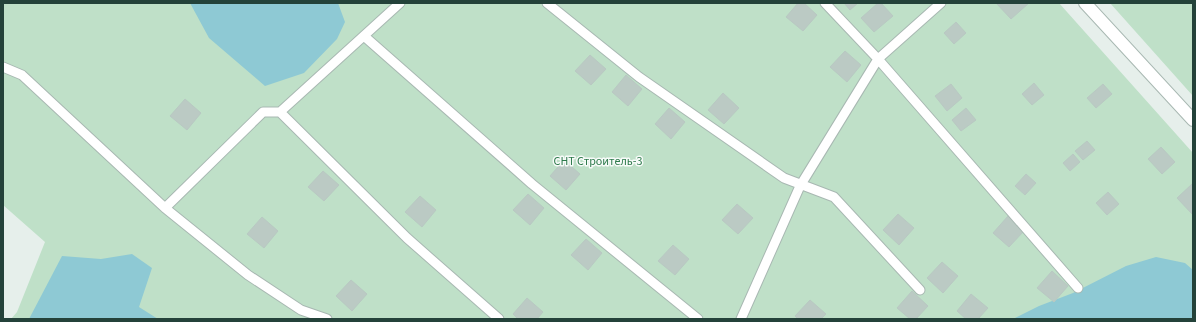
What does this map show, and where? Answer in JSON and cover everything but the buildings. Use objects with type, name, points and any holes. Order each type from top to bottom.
[{"type":"street","points":[[1085,3],[1193,120]]},
{"type":"lane","points":[[165,208],[263,112],[280,112],[400,3]]},
{"type":"lane","points":[[547,3],[639,77],[784,178],[800,186],[834,197],[920,290]]},
{"type":"lane","points":[[825,3],[878,59],[1078,288]]},
{"type":"lane","points":[[741,319],[800,186],[878,59],[941,3]]},
{"type":"lane","points":[[364,36],[532,184],[698,319]]},
{"type":"lane","points":[[3,67],[22,76],[165,208],[248,275],[301,310],[327,319]]},
{"type":"lane","points":[[280,112],[408,238],[499,319]]},
{"type":"green space","name":"СНТ Строитель-3","points":[[3,3],[1059,3],[1193,153],[1193,319],[11,319],[17,312],[45,242],[3,205]]},
{"type":"green space","points":[[1110,3],[1193,3],[1193,96]]},
{"type":"water","points":[[190,3],[338,3],[345,22],[337,39],[304,73],[265,86],[209,38]]},
{"type":"water","points":[[132,254],[152,268],[139,307],[158,319],[29,319],[62,256],[101,259]]},
{"type":"water","points":[[1156,257],[1185,263],[1193,270],[1193,319],[1013,319],[1039,306],[1073,293],[1126,266]]}]
